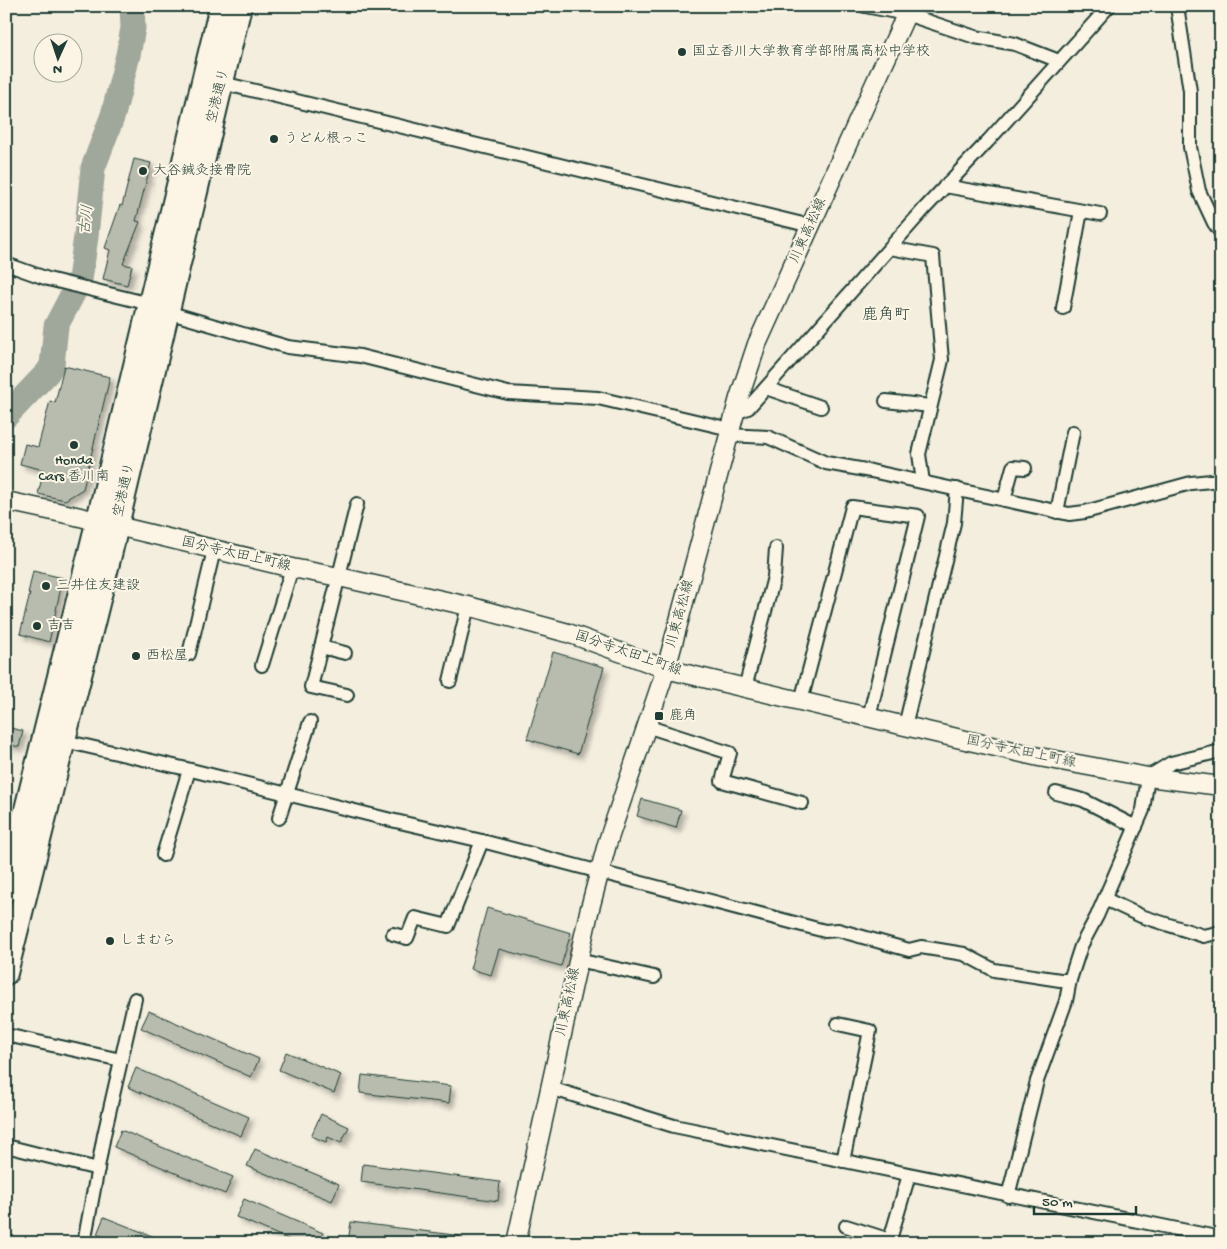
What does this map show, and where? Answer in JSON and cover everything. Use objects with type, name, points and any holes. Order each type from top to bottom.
[{"type":"highway","name":"空港通り","points":[[213,81],[221,6]]},
{"type":"highway","name":"空港通り","points":[[6,890],[106,524],[213,81],[240,6]]},
{"type":"highway","name":"空港通り","points":[[6,973],[64,741],[106,524]]},
{"type":"main road","name":"川東高松線","points":[[516,1243],[578,960],[607,844],[666,669],[731,426],[757,344],[908,10]]},
{"type":"main road","name":"国分寺太田上町線","points":[[6,501],[292,568],[468,606],[568,633],[666,669],[905,726],[1039,757],[1148,777],[1221,786]]},
{"type":"street","points":[[865,6],[908,10],[975,36],[1015,44],[1059,61]]},
{"type":"street","points":[[731,426],[1109,6]]},
{"type":"street","points":[[1178,6],[1190,91],[1190,147],[1199,191],[1214,224],[1221,233]]},
{"type":"street","points":[[213,81],[811,226]]},
{"type":"street","points":[[945,186],[1100,214]]},
{"type":"street","points":[[1063,308],[1081,211]]},
{"type":"street","points":[[890,248],[933,256],[942,360],[918,454],[923,482]]},
{"type":"street","points":[[6,264],[48,279],[158,308],[288,347],[360,356],[508,393],[598,398],[731,426],[742,434],[768,437],[826,463],[957,489],[1057,512],[1069,514],[1085,512],[1192,483],[1221,480]]},
{"type":"street","points":[[766,388],[821,407]]},
{"type":"street","points":[[886,401],[930,406]]},
{"type":"street","points":[[1057,512],[1073,432]]},
{"type":"street","points":[[1004,500],[1013,467],[1025,468]]},
{"type":"street","points":[[905,726],[954,523],[957,489]]},
{"type":"street","points":[[347,695],[311,686],[357,504]]},
{"type":"street","points":[[801,701],[852,507],[918,516],[868,717]]},
{"type":"street","points":[[746,688],[774,577],[776,548]]},
{"type":"street","points":[[189,654],[214,550]]},
{"type":"street","points":[[262,665],[292,568]]},
{"type":"street","points":[[450,681],[468,606]]},
{"type":"street","points":[[321,647],[345,653]]},
{"type":"street","points":[[279,818],[310,722]]},
{"type":"street","points":[[646,726],[730,753],[722,781],[802,803]]},
{"type":"street","points":[[64,741],[482,841],[825,931],[838,930],[909,950],[921,947],[964,954],[994,970],[1070,980]]},
{"type":"street","points":[[1008,1196],[1037,1081],[1066,1001],[1070,980],[1081,946],[1143,810],[1148,777],[1171,763],[1221,752]]},
{"type":"street","points":[[164,856],[189,770]]},
{"type":"street","points":[[1056,793],[1083,800],[1136,827]]},
{"type":"street","points":[[393,934],[407,938],[415,918],[448,926],[482,841]]},
{"type":"street","points":[[1104,899],[1140,916],[1204,936],[1221,932]]},
{"type":"street","points":[[578,960],[654,977]]},
{"type":"street","points":[[84,1243],[104,1135],[136,999]]},
{"type":"street","points":[[838,1024],[870,1031],[843,1161]]},
{"type":"street","points":[[6,1036],[121,1060]]},
{"type":"street","points":[[550,1088],[674,1126],[1008,1196],[1221,1238]]},
{"type":"street","points":[[6,1146],[98,1169]]},
{"type":"street","points":[[846,1226],[890,1241],[909,1175]]},
{"type":"building","points":[[134,159],[151,163],[136,221],[140,222],[123,264],[132,266],[127,285],[103,279],[110,250],[105,248],[120,205],[122,206]]},
{"type":"building","points":[[64,366],[110,377],[83,489],[65,500],[38,494],[44,470],[20,464],[25,444],[38,447],[50,401],[55,403]]},
{"type":"building","points":[[33,571],[63,578],[49,642],[20,634],[30,594],[28,594]]},
{"type":"building","points":[[553,652],[604,667],[578,754],[527,739]]},
{"type":"building","points":[[6,727],[23,731],[19,747],[6,744]]},
{"type":"building","points":[[642,799],[681,810],[676,828],[637,816]]},
{"type":"building","points":[[487,908],[571,933],[561,966],[499,949],[491,975],[470,969]]},
{"type":"building","points":[[149,1011],[259,1059],[251,1077],[141,1028]]},
{"type":"building","points":[[286,1052],[341,1075],[334,1093],[279,1070]]},
{"type":"building","points":[[136,1068],[249,1117],[241,1136],[128,1087]]},
{"type":"building","points":[[362,1075],[451,1086],[449,1103],[360,1093]]},
{"type":"building","points":[[321,1114],[349,1127],[341,1143],[328,1137],[326,1142],[311,1136]]},
{"type":"building","points":[[121,1130],[233,1177],[225,1194],[114,1147]]},
{"type":"building","points":[[255,1149],[339,1184],[332,1201],[247,1166]]},
{"type":"building","points":[[363,1164],[500,1182],[498,1201],[361,1182]]},
{"type":"building","points":[[244,1199],[323,1233],[319,1243],[297,1243],[236,1217]]},
{"type":"building","points":[[104,1217],[167,1243],[118,1243],[97,1234]]},
{"type":"building","points":[[351,1222],[462,1236],[462,1243],[348,1242]]},
{"type":"waterway","name":"古川","points":[[6,416],[48,372],[52,365],[56,326],[80,280],[93,168],[113,115],[128,55],[133,28],[132,6]]},
{"type":"place","name":"国立香川大学教育学部附属高松中学校","points":[[682,52]]},
{"type":"place","name":"うどん根っこ","points":[[274,139]]},
{"type":"place","name":"大谷鍼灸接骨院","points":[[143,171]]},
{"type":"place","name":"Honda Cars 香川南","points":[[74,445]]},
{"type":"place","name":"三井住友建設","points":[[46,586]]},
{"type":"place","name":"吉吉","points":[[37,626]]},
{"type":"place","name":"西松屋","points":[[136,656]]},
{"type":"place","name":"鹿角","points":[[659,716]]},
{"type":"place","name":"しまむら","points":[[110,941]]},
{"type":"district","name":"鹿角町","points":[[886,316]]}]
